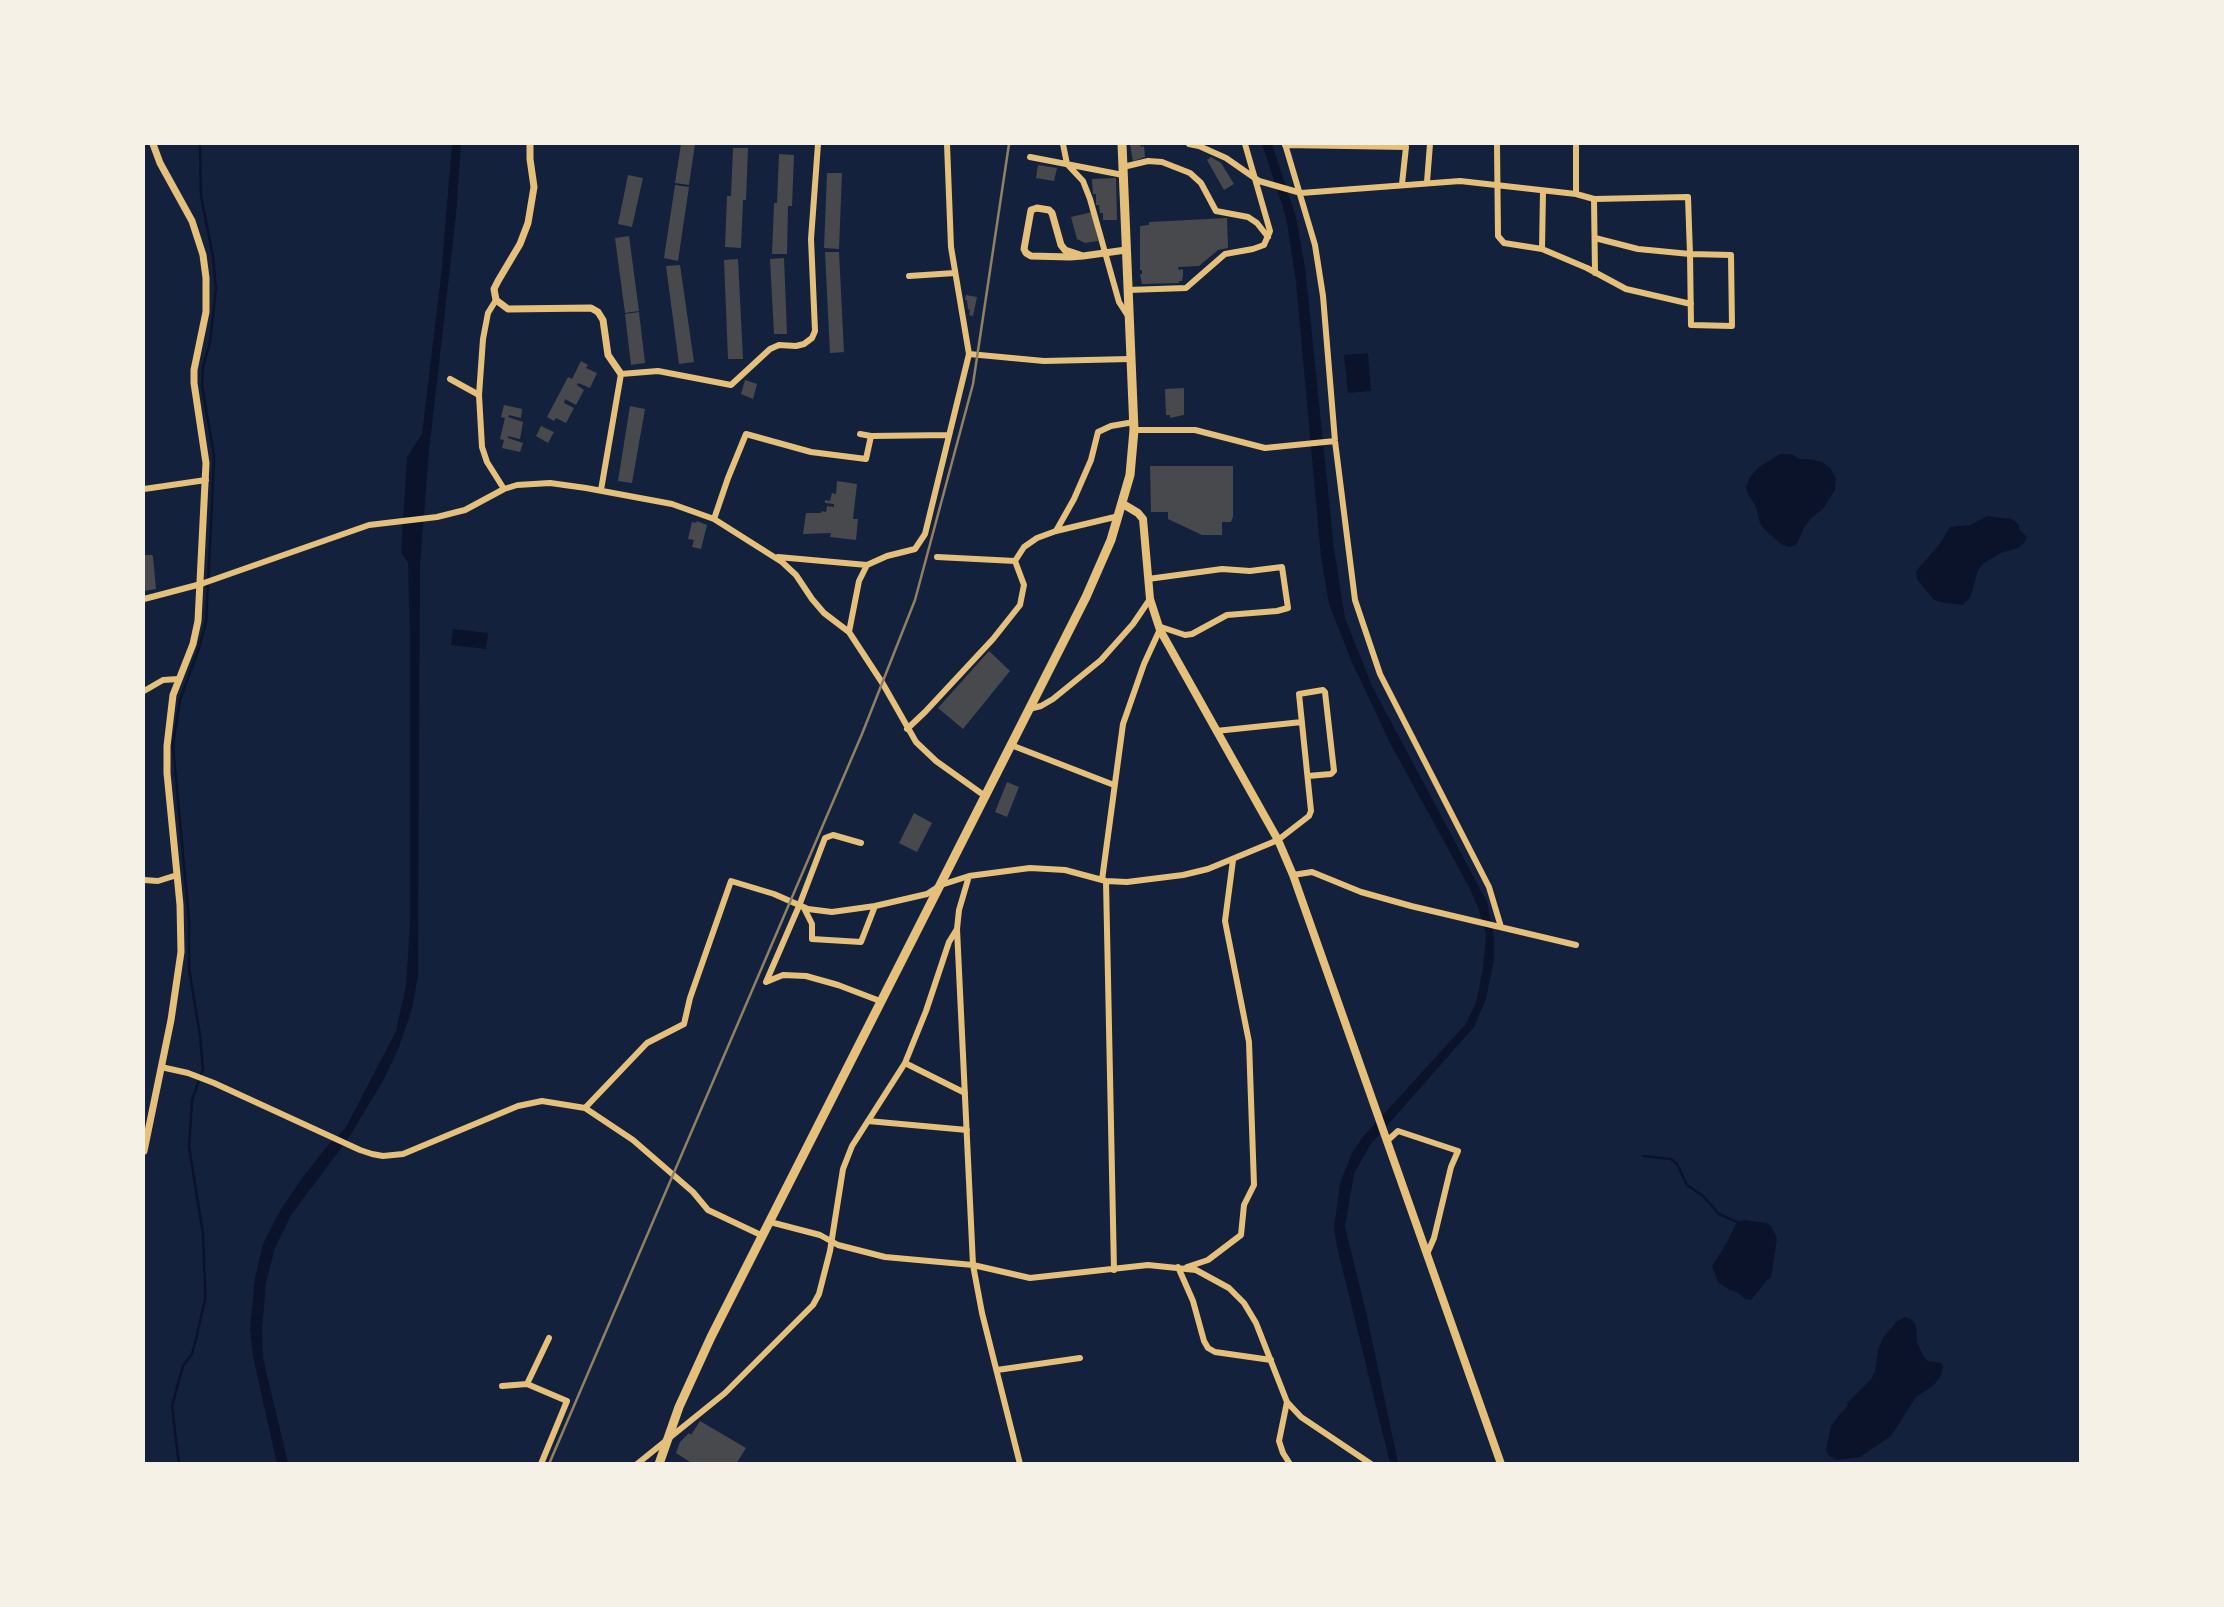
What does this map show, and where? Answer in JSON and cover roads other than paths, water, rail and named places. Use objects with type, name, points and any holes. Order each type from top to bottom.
[{"type":"main road","points":[[659,1464],[696,1369],[1086,597],[1119,516],[1130,475],[1134,426],[1122,144]]},
{"type":"main road","points":[[1123,504],[1143,519],[1150,599],[1160,630],[1278,840],[1293,876],[1501,1464]]},
{"type":"street","points":[[144,1151],[146,1121],[171,1020],[181,953],[167,746],[171,707],[178,679],[193,644],[198,621],[206,480],[205,449],[195,402],[194,383],[206,312],[203,255],[192,221],[160,163],[153,144]]},
{"type":"street","points":[[504,489],[487,462],[482,447],[480,395],[483,339],[488,313],[496,300],[494,289],[524,237],[528,223],[534,187],[530,144]]},
{"type":"street","points":[[621,374],[658,371],[731,385],[771,349],[779,345],[804,344],[812,338],[811,239],[818,144]]},
{"type":"street","points":[[777,557],[867,565],[887,555],[909,552],[921,542],[969,354],[951,247],[947,144]]},
{"type":"street","points":[[1063,144],[1068,164],[1083,181],[1097,219],[1119,302],[1129,317]]},
{"type":"street","points":[[1189,144],[1215,152],[1257,180],[1298,193],[1470,181],[1576,194],[1594,199],[1688,197],[1690,254],[1691,304],[1693,326],[1732,326],[1731,255],[1690,254],[1637,249],[1595,238]]},
{"type":"street","points":[[1128,290],[1186,288],[1225,254],[1264,245],[1269,231],[1245,144]]},
{"type":"street","points":[[1402,184],[1406,147],[1285,144],[1315,245],[1323,296],[1334,442],[1355,600],[1380,674],[1489,887],[1498,926]]},
{"type":"street","points":[[1427,183],[1430,144]]},
{"type":"street","points":[[1497,144],[1498,236],[1504,243],[1542,249],[1626,289],[1691,304]]},
{"type":"street","points":[[1576,144],[1576,194]]},
{"type":"street","points":[[1030,157],[1123,171],[1148,161],[1162,162],[1189,173],[1202,183],[1216,211],[1248,217],[1257,223],[1268,237]]},
{"type":"street","points":[[1542,249],[1543,191]]},
{"type":"street","points":[[1594,199],[1595,272]]},
{"type":"street","points":[[1083,256],[1065,250],[1060,245],[1049,210],[1031,210],[1024,249],[1034,257],[1083,256],[1126,250]]},
{"type":"street","points":[[909,276],[955,273]]},
{"type":"street","points":[[496,300],[508,309],[591,308],[598,312],[603,320],[608,355],[621,374],[601,490]]},
{"type":"street","points":[[969,354],[1044,361],[1130,359]]},
{"type":"street","points":[[450,379],[480,395]]},
{"type":"street","points":[[1056,531],[1091,460],[1098,432],[1111,426],[1195,430],[1265,447],[1334,442]]},
{"type":"street","points":[[714,519],[727,478],[746,434],[800,450],[866,459],[871,436]]},
{"type":"street","points":[[860,434],[949,435]]},
{"type":"street","points":[[144,489],[206,480]]},
{"type":"street","points":[[144,600],[201,584],[357,528],[465,510],[504,489],[530,484],[601,490],[672,504],[714,519],[777,557],[796,575],[824,613],[849,632],[916,742],[936,761],[985,796]]},
{"type":"street","points":[[1015,561],[1024,547],[1037,538],[1119,516]]},
{"type":"street","points":[[937,557],[1015,561]]},
{"type":"street","points":[[906,729],[993,639],[1020,605],[1024,585],[1015,561]]},
{"type":"street","points":[[849,632],[859,581],[867,565]]},
{"type":"street","points":[[1114,1269],[1104,880],[1123,724],[1144,664],[1161,627],[1185,635],[1192,634],[1227,615],[1287,609],[1282,567],[1250,571],[1222,569],[1148,579]]},
{"type":"street","points":[[1029,709],[1053,699],[1101,660],[1133,624],[1150,599]]},
{"type":"street","points":[[144,691],[163,680],[178,679]]},
{"type":"street","points":[[585,1108],[647,1043],[684,1024],[731,881],[774,894],[802,907],[832,912],[875,906],[927,894],[941,885],[969,876],[1030,867],[1065,870],[1104,880],[1138,881],[1183,875],[1233,860],[1278,840],[1309,816],[1311,811],[1299,694],[1323,690],[1334,771],[1331,774],[1308,776]]},
{"type":"street","points":[[1216,732],[1302,722]]},
{"type":"street","points":[[1011,745],[1114,785]]},
{"type":"street","points":[[861,843],[833,835],[825,838],[802,907],[766,982],[783,975],[806,976],[880,1001]]},
{"type":"street","points":[[770,1222],[885,1258],[974,1265],[1030,1278],[1149,1265],[1187,1267],[1208,1260],[1241,1235],[1244,1205],[1254,1185],[1249,1042],[1225,921],[1233,860]]},
{"type":"street","points":[[1293,876],[1312,872],[1411,906],[1576,945]]},
{"type":"street","points":[[144,880],[158,881],[177,875]]},
{"type":"street","points":[[969,876],[957,929],[974,1265],[982,1313],[1020,1464]]},
{"type":"street","points":[[802,907],[812,924],[812,939],[860,942],[875,906]]},
{"type":"street","points":[[636,1464],[725,1393],[813,1305],[822,1286],[843,1169],[852,1146],[905,1063],[949,942],[957,929]]},
{"type":"street","points":[[905,1063],[965,1094]]},
{"type":"street","points":[[161,1067],[214,1083],[360,1150],[383,1156],[403,1154],[518,1106],[542,1101],[585,1108],[633,1140],[693,1192],[708,1209],[763,1236]]},
{"type":"street","points":[[868,1121],[967,1130]]},
{"type":"street","points":[[1386,1139],[1398,1131],[1458,1151],[1427,1254]]},
{"type":"street","points":[[1178,1267],[1193,1301],[1208,1348],[1215,1352],[1271,1360]]},
{"type":"street","points":[[1187,1267],[1205,1274],[1236,1295],[1256,1323],[1287,1402],[1301,1417],[1371,1464]]},
{"type":"street","points":[[527,1384],[548,1338]]},
{"type":"street","points":[[997,1370],[1080,1358]]},
{"type":"street","points":[[502,1386],[527,1384],[567,1401],[541,1464]]},
{"type":"street","points":[[1287,1402],[1279,1441],[1290,1464]]},
{"type":"water","points":[[452,144],[461,144],[456,215],[429,451],[420,565],[418,976],[412,1009],[399,1047],[383,1081],[348,1139],[291,1215],[275,1248],[266,1282],[262,1331],[263,1358],[288,1463],[277,1464],[253,1356],[250,1329],[255,1278],[263,1244],[281,1209],[303,1177],[328,1145],[345,1129],[396,1031],[406,985],[410,925],[410,636],[408,563],[401,552],[407,457],[422,434],[441,276]]},
{"type":"water","points":[[1262,144],[1272,144],[1296,217],[1305,267],[1334,549],[1345,618],[1372,686],[1487,902],[1494,937],[1494,960],[1486,999],[1474,1027],[1370,1145],[1354,1174],[1345,1227],[1398,1463],[1390,1463],[1337,1247],[1334,1228],[1340,1183],[1352,1153],[1362,1138],[1465,1025],[1476,1003],[1486,935],[1469,887],[1390,743],[1351,660],[1329,604],[1321,557],[1296,282],[1286,217]]},
{"type":"water","points":[[1368,353],[1371,391],[1348,393],[1344,355]]},
{"type":"water","points":[[1780,454],[1822,462],[1836,478],[1835,490],[1823,509],[1811,518],[1796,545],[1789,547],[1781,544],[1765,530],[1746,487],[1759,467]]},
{"type":"water","points":[[1988,516],[2012,519],[2027,537],[2025,542],[2018,548],[2001,553],[1984,563],[1978,570],[1970,598],[1963,605],[1934,600],[1917,579],[1916,571],[1939,545],[1950,527],[1970,525]]},
{"type":"water","points":[[453,629],[488,633],[486,649],[451,645]]},
{"type":"water","points":[[1745,1220],[1766,1223],[1771,1226],[1777,1238],[1771,1278],[1751,1300],[1718,1282],[1712,1266],[1737,1222]]},
{"type":"water","points":[[1905,1317],[1916,1325],[1917,1342],[1924,1357],[1943,1366],[1941,1376],[1933,1386],[1916,1397],[1891,1436],[1860,1457],[1837,1460],[1829,1456],[1826,1450],[1831,1426],[1848,1406],[1847,1403],[1871,1379],[1883,1338],[1897,1321]]},
{"type":"waterway","points":[[179,1464],[172,1406],[183,1366],[192,1354],[205,1300],[203,1234],[189,1147],[192,1100],[203,1069],[189,968],[189,920],[173,745],[180,700],[206,622],[211,526],[214,455],[202,386],[216,289],[213,257],[201,196],[200,144]]},
{"type":"waterway","points":[[1643,1156],[1671,1159],[1677,1164],[1687,1185],[1703,1196],[1719,1214],[1737,1222]]},
{"type":"railway","points":[[549,1464],[862,734],[915,600],[973,384],[1009,144]]}]
